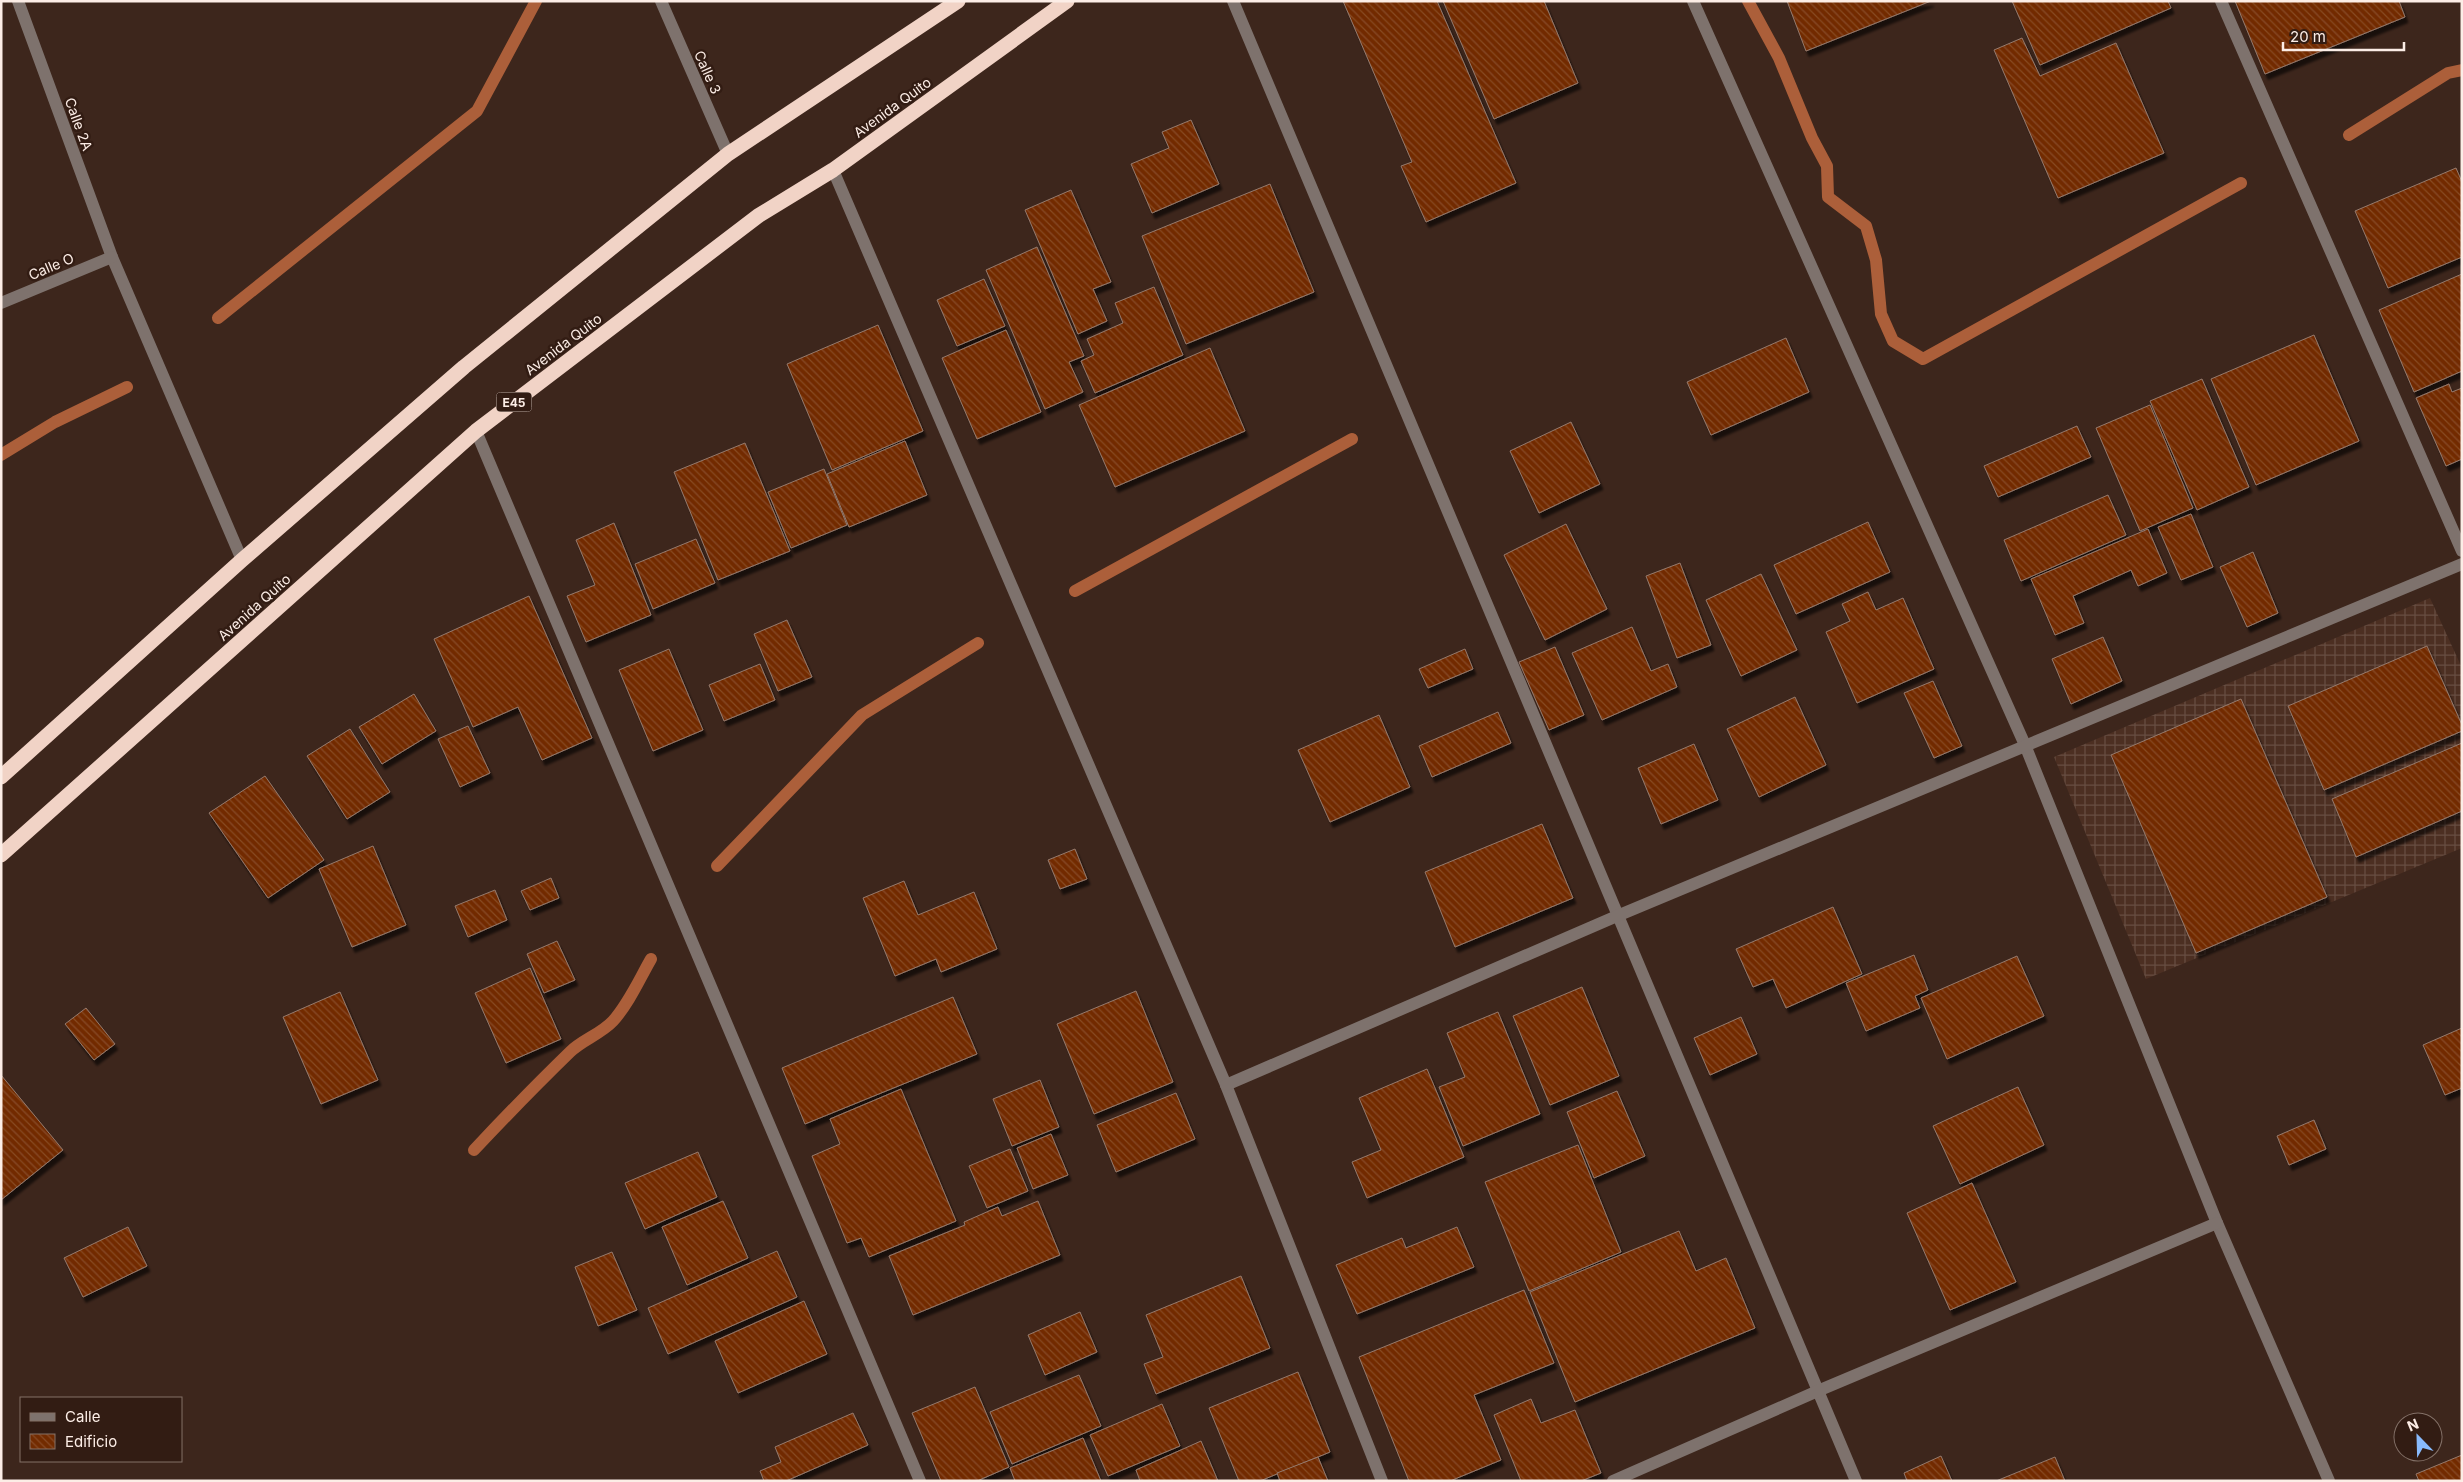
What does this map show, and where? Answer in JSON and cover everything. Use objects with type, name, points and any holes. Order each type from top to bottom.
[{"type":"highway","points":[[1,777],[242,560],[464,367],[728,154],[958,1]]},
{"type":"highway","name":"Avenida Quito","points":[[1,855],[476,431],[758,216],[833,170],[1067,1]]},
{"type":"street","name":"Calle 2A","points":[[18,1],[112,257],[242,560]]},
{"type":"street","name":"Calle 3","points":[[661,1],[728,154]]},
{"type":"street","points":[[1233,1],[1617,916],[1820,1390],[1856,1481]]},
{"type":"street","points":[[1692,1],[2025,745],[2217,1223],[2329,1481]]},
{"type":"street","points":[[2221,1],[2462,551]]},
{"type":"street","points":[[833,170],[1226,1086],[1382,1481]]},
{"type":"street","name":"Calle O","points":[[1,303],[112,257]]},
{"type":"street","points":[[476,431],[920,1481]]},
{"type":"street","points":[[1226,1086],[1617,916],[2462,564]]},
{"type":"street","points":[[1613,1481],[1820,1390],[2217,1223]]},
{"type":"shaded area","points":[[2430,598],[2462,668],[2462,848],[2146,979],[2054,757]]},
{"type":"building","points":[[1343,1],[1437,1],[1516,183],[1426,222],[1401,166],[1412,162]]},
{"type":"building","points":[[1443,1],[1544,1],[1578,83],[1494,119]]},
{"type":"building","points":[[1787,1],[1931,1],[1806,51]]},
{"type":"building","points":[[2012,1],[2168,1],[2171,8],[2040,65]]},
{"type":"building","points":[[2235,1],[2399,1],[2405,17],[2265,74]]},
{"type":"building","points":[[2022,38],[2040,76],[2116,43],[2164,153],[2058,198],[1994,50]]},
{"type":"building","points":[[1191,120],[1219,184],[1152,213],[1131,164],[1169,148],[1162,132]]},
{"type":"building","points":[[2456,168],[2462,182],[2462,257],[2388,288],[2355,211]]},
{"type":"building","points":[[1270,184],[1314,292],[1186,344],[1142,236]]},
{"type":"building","points":[[1071,190],[1111,282],[1093,289],[1107,321],[1078,334],[1025,210]]},
{"type":"building","points":[[1037,247],[1084,356],[1069,362],[1083,392],[1045,409],[986,270]]},
{"type":"building","points":[[2462,274],[2462,371],[2414,392],[2379,310]]},
{"type":"building","points":[[984,279],[1005,326],[957,346],[937,300]]},
{"type":"building","points":[[1154,287],[1183,355],[1095,393],[1081,361],[1094,355],[1087,339],[1123,323],[1115,303]]},
{"type":"building","points":[[878,325],[923,431],[832,470],[787,364]]},
{"type":"building","points":[[1006,330],[1041,412],[977,439],[942,358]]},
{"type":"building","points":[[2314,335],[2359,441],[2256,485],[2211,379]]},
{"type":"building","points":[[1786,338],[1809,392],[1711,435],[1687,382]]},
{"type":"building","points":[[1210,348],[1245,431],[1115,487],[1079,405]]},
{"type":"building","points":[[2202,379],[2249,487],[2197,510],[2150,401]]},
{"type":"building","points":[[2449,384],[2452,392],[2462,388],[2462,459],[2446,466],[2416,398]]},
{"type":"building","points":[[2150,405],[2193,508],[2140,531],[2096,428]]},
{"type":"building","points":[[1571,422],[1600,484],[1539,513],[1510,451]]},
{"type":"building","points":[[2077,426],[2091,457],[1998,497],[1984,466]]},
{"type":"building","points":[[905,441],[927,495],[849,527],[827,474]]},
{"type":"building","points":[[745,443],[790,551],[718,580],[674,472]]},
{"type":"building","points":[[824,469],[847,525],[791,548],[768,492]]},
{"type":"building","points":[[2108,495],[2126,535],[2021,581],[2004,540]]},
{"type":"building","points":[[2191,514],[2213,567],[2181,580],[2158,527]]},
{"type":"building","points":[[1868,522],[1890,572],[1796,614],[1774,565]]},
{"type":"building","points":[[614,523],[651,615],[586,642],[567,596],[595,585],[576,540]]},
{"type":"building","points":[[1566,524],[1607,609],[1545,640],[1504,555]]},
{"type":"building","points":[[2148,529],[2167,573],[2138,586],[2131,570],[2073,596],[2084,623],[2055,635],[2031,579]]},
{"type":"building","points":[[696,539],[715,583],[653,609],[635,564]]},
{"type":"building","points":[[2253,552],[2278,613],[2247,627],[2220,567]]},
{"type":"building","points":[[1680,563],[1711,645],[1677,658],[1646,576]]},
{"type":"building","points":[[1761,574],[1797,650],[1741,676],[1706,600]]},
{"type":"building","points":[[1868,592],[1876,610],[1903,598],[1934,669],[1857,703],[1826,632],[1850,621],[1842,604]]},
{"type":"building","points":[[529,596],[592,738],[542,760],[518,707],[473,727],[434,639]]},
{"type":"building","points":[[787,620],[812,677],[778,691],[754,634]]},
{"type":"building","points":[[1632,627],[1651,671],[1668,664],[1677,687],[1602,720],[1572,653]]},
{"type":"building","points":[[2103,637],[2122,681],[2071,704],[2052,659]]},
{"type":"building","points":[[2427,646],[2462,725],[2462,731],[2324,790],[2288,706]]},
{"type":"building","points":[[1555,647],[1584,715],[1549,730],[1519,662]]},
{"type":"building","points":[[669,649],[703,730],[653,751],[619,670]]},
{"type":"building","points":[[1465,649],[1473,669],[1428,688],[1419,669]]},
{"type":"building","points":[[760,664],[775,700],[724,721],[709,685]]},
{"type":"building","points":[[1933,681],[1962,746],[1934,758],[1904,693]]},
{"type":"building","points":[[414,694],[436,731],[382,764],[359,727]]},
{"type":"building","points":[[1795,697],[1826,765],[1759,797],[1727,729]]},
{"type":"building","points":[[2241,699],[2327,897],[2196,953],[2111,755]]},
{"type":"building","points":[[1498,712],[1511,743],[1432,777],[1419,746]]},
{"type":"building","points":[[1379,715],[1410,787],[1330,822],[1298,750]]},
{"type":"building","points":[[468,726],[490,773],[460,787],[438,739]]},
{"type":"building","points":[[350,729],[390,792],[347,819],[307,756]]},
{"type":"building","points":[[2462,743],[2462,811],[2356,857],[2332,799]]},
{"type":"building","points":[[1694,744],[1718,800],[1661,824],[1638,768]]},
{"type":"building","points":[[265,776],[324,860],[268,898],[209,813]]},
{"type":"building","points":[[1542,824],[1573,898],[1455,947],[1425,872]]},
{"type":"building","points":[[373,846],[406,925],[352,947],[319,869]]},
{"type":"building","points":[[1075,849],[1087,879],[1060,889],[1048,860]]},
{"type":"building","points":[[551,878],[559,898],[530,910],[521,891]]},
{"type":"building","points":[[904,881],[918,915],[974,892],[997,949],[941,972],[936,959],[895,976],[863,898]]},
{"type":"building","points":[[495,890],[507,920],[468,937],[455,906]]},
{"type":"building","points":[[1833,907],[1862,974],[1786,1008],[1773,979],[1753,987],[1736,949]]},
{"type":"building","points":[[557,941],[575,980],[544,993],[527,954]]},
{"type":"building","points":[[1914,955],[1928,990],[1915,996],[1920,1008],[1866,1031],[1846,983]]},
{"type":"building","points":[[2017,956],[2044,1016],[1947,1059],[1921,998]]},
{"type":"building","points":[[530,968],[561,1039],[506,1063],[475,993]]},
{"type":"building","points":[[1582,987],[1619,1076],[1550,1105],[1513,1016]]},
{"type":"building","points":[[1136,991],[1173,1082],[1094,1114],[1057,1024]]},
{"type":"building","points":[[340,992],[378,1080],[321,1104],[283,1017]]},
{"type":"building","points":[[953,997],[977,1054],[805,1124],[782,1068]]},
{"type":"building","points":[[86,1008],[115,1044],[94,1060],[65,1024]]},
{"type":"building","points":[[1498,1012],[1540,1114],[1463,1146],[1439,1087],[1465,1077],[1447,1033]]},
{"type":"building","points":[[1741,1017],[1757,1054],[1710,1075],[1694,1038]]},
{"type":"building","points":[[2462,1028],[2462,1088],[2445,1095],[2423,1045]]},
{"type":"building","points":[[1427,1069],[1464,1157],[1367,1198],[1352,1162],[1381,1150],[1359,1098]]},
{"type":"building","points":[[1,1075],[63,1150],[1,1200]]},
{"type":"building","points":[[1040,1080],[1059,1127],[1012,1146],[993,1099]]},
{"type":"building","points":[[2018,1087],[2044,1145],[1960,1184],[1933,1126]]},
{"type":"building","points":[[901,1089],[956,1221],[869,1257],[861,1238],[847,1243],[812,1156],[840,1144],[830,1119]]},
{"type":"building","points":[[1617,1091],[1645,1156],[1594,1178],[1567,1112]]},
{"type":"building","points":[[1176,1093],[1195,1139],[1116,1172],[1097,1125]]},
{"type":"building","points":[[2314,1120],[2326,1149],[2289,1165],[2277,1136]]},
{"type":"building","points":[[1051,1134],[1068,1175],[1033,1189],[1017,1148]]},
{"type":"building","points":[[1578,1145],[1621,1252],[1529,1291],[1485,1182]]},
{"type":"building","points":[[1010,1149],[1028,1191],[987,1208],[969,1166]]},
{"type":"building","points":[[698,1152],[717,1197],[645,1229],[625,1183]]},
{"type":"building","points":[[1972,1183],[2016,1282],[1950,1310],[1907,1213]]},
{"type":"building","points":[[723,1201],[748,1258],[687,1285],[662,1227]]},
{"type":"building","points":[[1038,1201],[1060,1255],[913,1315],[889,1256],[965,1225],[964,1222],[998,1207],[1002,1216]]},
{"type":"building","points":[[128,1227],[147,1266],[83,1297],[64,1258]]},
{"type":"building","points":[[1457,1227],[1474,1267],[1357,1314],[1336,1265],[1402,1238],[1406,1248]]},
{"type":"building","points":[[1679,1231],[1696,1271],[1726,1258],[1755,1328],[1575,1402],[1530,1292]]},
{"type":"building","points":[[777,1251],[797,1297],[668,1354],[648,1308]]},
{"type":"building","points":[[612,1252],[637,1310],[598,1326],[575,1267]]},
{"type":"building","points":[[1241,1276],[1270,1348],[1156,1394],[1144,1364],[1163,1357],[1146,1315]]},
{"type":"building","points":[[1524,1290],[1554,1363],[1474,1395],[1501,1460],[1450,1481],[1409,1481],[1359,1357]]},
{"type":"building","points":[[804,1301],[827,1354],[738,1393],[715,1341]]},
{"type":"building","points":[[1080,1312],[1097,1352],[1045,1375],[1028,1335]]},
{"type":"building","points":[[1298,1372],[1330,1452],[1260,1481],[1239,1481],[1209,1408]]},
{"type":"building","points":[[1079,1375],[1101,1426],[1012,1464],[990,1412]]},
{"type":"building","points":[[975,1387],[1009,1467],[977,1481],[941,1481],[912,1413]]},
{"type":"building","points":[[1531,1399],[1541,1423],[1575,1410],[1601,1473],[1581,1481],[1521,1481],[1494,1415]]},
{"type":"building","points":[[1162,1404],[1180,1446],[1108,1476],[1090,1435]]},
{"type":"building","points":[[853,1413],[868,1445],[786,1481],[764,1481],[760,1471],[781,1462],[775,1447]]},
{"type":"building","points":[[1083,1438],[1101,1481],[1015,1481],[1010,1468]]},
{"type":"building","points":[[1201,1441],[1218,1481],[1140,1481],[1136,1470]]},
{"type":"building","points":[[2462,1455],[2462,1481],[2419,1481],[2416,1474]]},
{"type":"building","points":[[1941,1456],[1952,1481],[1907,1481],[1904,1473]]},
{"type":"building","points":[[1318,1457],[1328,1481],[1280,1481],[1277,1473]]},
{"type":"building","points":[[2055,1457],[2065,1481],[1996,1481]]},
{"type":"waterway","points":[[218,318],[477,111],[536,1]]},
{"type":"waterway","points":[[1748,1],[1779,58],[1812,138],[1827,166],[1828,197],[1866,226],[1876,260],[1881,314],[1893,341],[1923,359],[2241,183]]},
{"type":"waterway","points":[[2349,135],[2448,73],[2462,70]]},
{"type":"waterway","points":[[1,455],[55,422],[127,387]]},
{"type":"waterway","points":[[1075,591],[1352,439]]},
{"type":"waterway","points":[[717,866],[862,715],[978,643]]},
{"type":"waterway","points":[[474,1150],[570,1052],[613,1021],[629,999],[651,959]]}]
